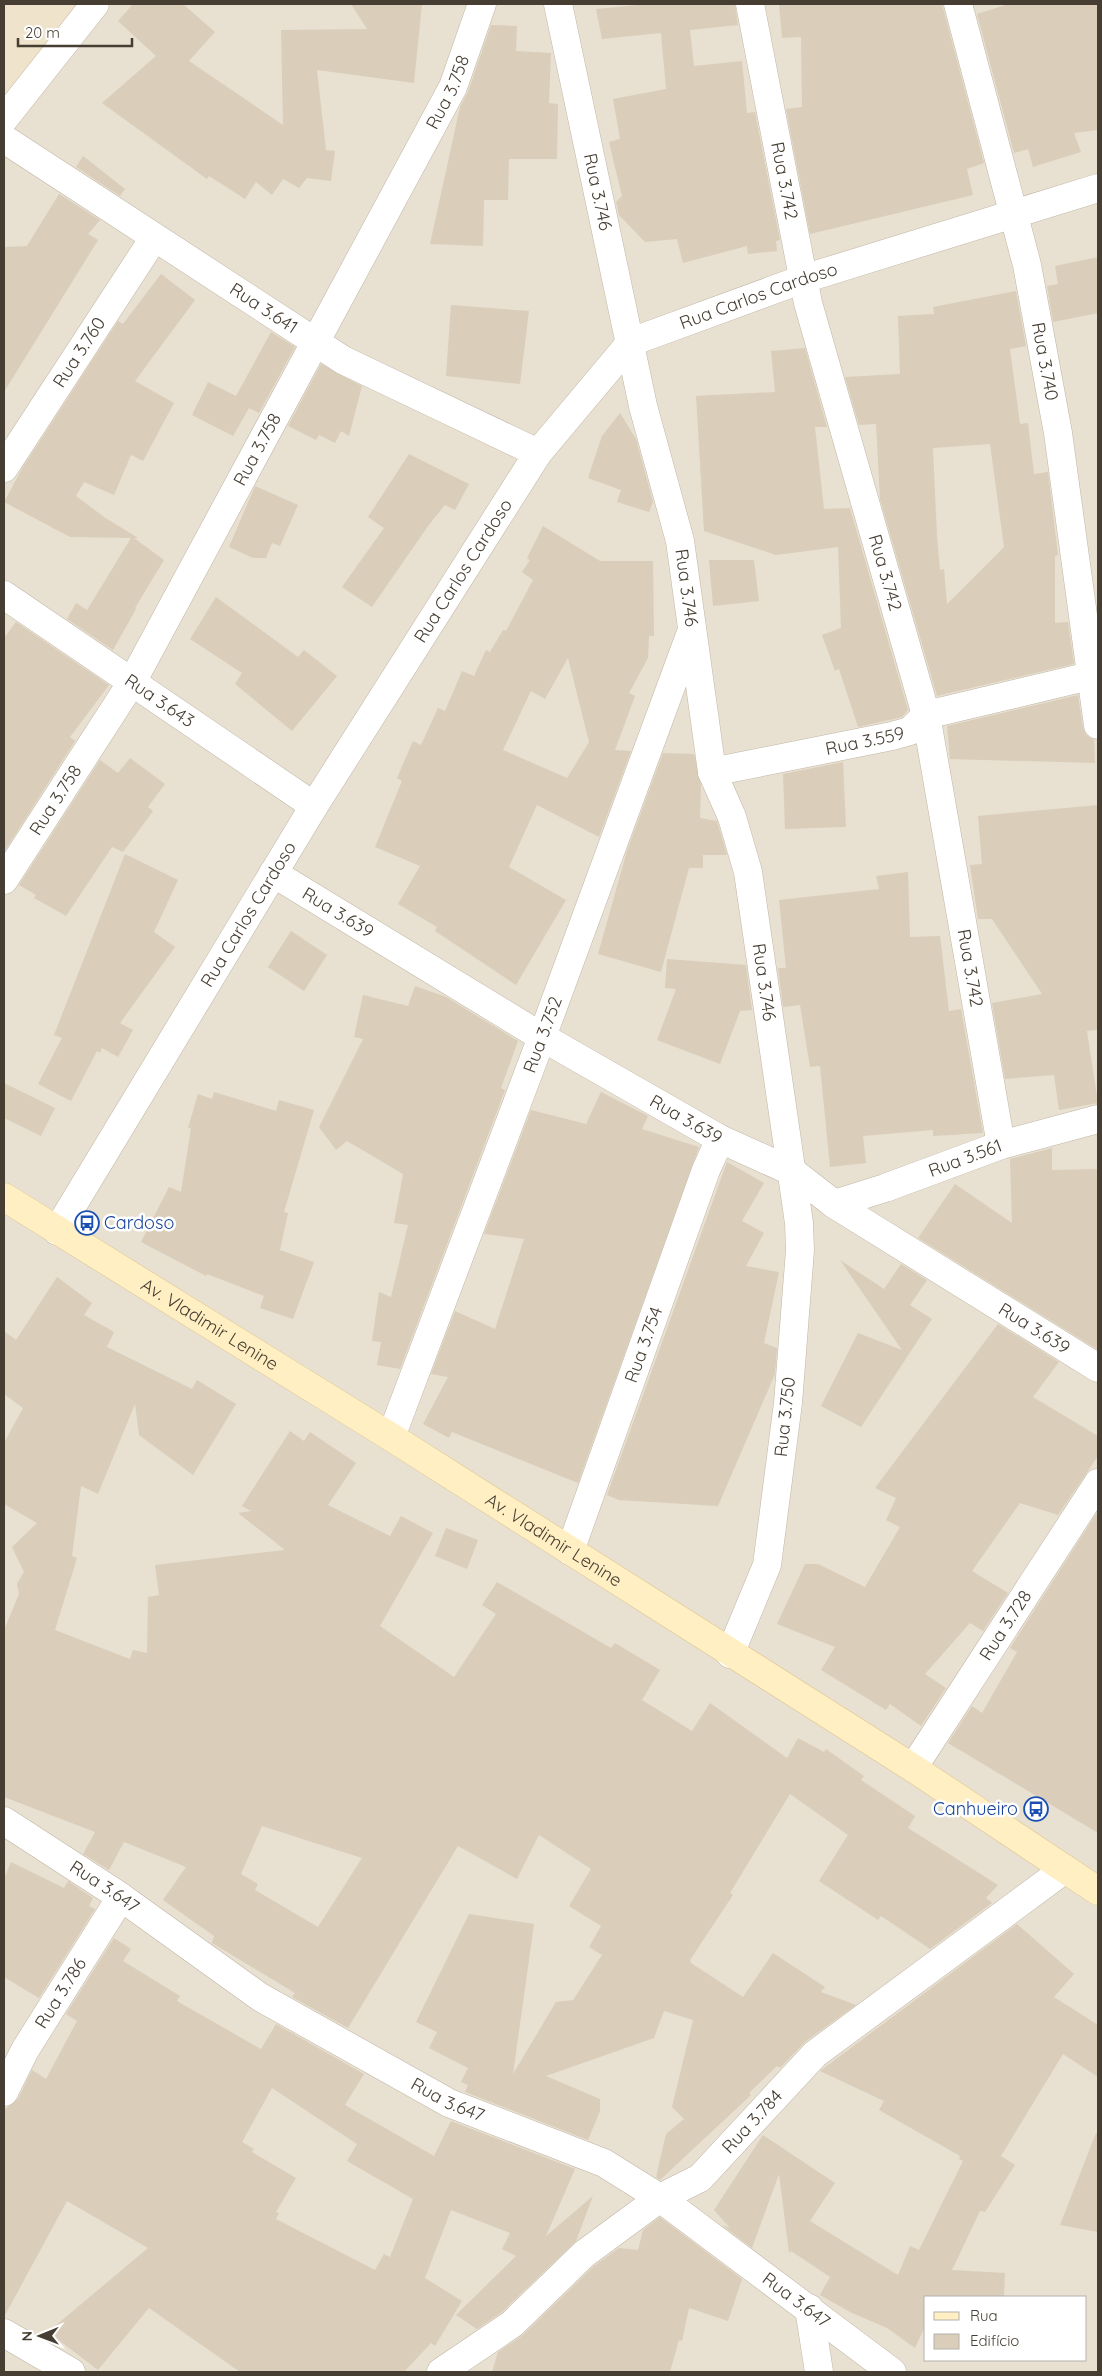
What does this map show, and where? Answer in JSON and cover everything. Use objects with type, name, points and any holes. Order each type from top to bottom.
[{"type":"main road","name":"Av. Vladimir Lenine","points":[[4,1197],[391,1437],[730,1654],[913,1768],[1098,1891]]},
{"type":"street","points":[[4,119],[95,4]]},
{"type":"street","name":"Rua 3.758","points":[[4,880],[132,682],[453,87],[482,4]]},
{"type":"street","name":"Rua 3.746","points":[[558,4],[643,406],[680,542],[712,772],[732,816],[748,872],[793,1172]]},
{"type":"street","name":"Rua 3.742","points":[[750,4],[803,279],[926,715],[1002,1145]]},
{"type":"street","name":"Rua 3.740","points":[[958,4],[1027,265],[1058,433],[1095,675],[1098,725]]},
{"type":"street","name":"Rua 3.641","points":[[4,139],[315,344],[343,360],[538,453]]},
{"type":"street","name":"Rua Carlos Cardoso","points":[[56,1231],[314,806],[538,453],[630,342],[803,279],[1098,188]]},
{"type":"street","name":"Rua 3.760","points":[[4,468],[154,238]]},
{"type":"street","name":"Rua 3.643","points":[[4,595],[314,806]]},
{"type":"street","name":"Rua 3.752","points":[[391,1437],[542,1037],[691,631]]},
{"type":"street","name":"Rua 3.559","points":[[712,772],[892,736],[910,731],[926,715],[1095,675]]},
{"type":"street","name":"Rua 3.639","points":[[274,873],[542,1037],[720,1139],[793,1172],[834,1204],[1098,1368]]},
{"type":"street","name":"Rua 3.561","points":[[834,1204],[885,1188],[1002,1145],[1098,1119]]},
{"type":"street","name":"Rua 3.754","points":[[570,1552],[706,1170],[720,1139]]},
{"type":"street","name":"Rua 3.750","points":[[730,1654],[767,1564],[770,1546],[788,1403],[800,1250],[793,1172]]},
{"type":"street","name":"Rua 3.728","points":[[913,1768],[1098,1483]]},
{"type":"street","name":"Rua 3.647","points":[[4,1821],[121,1897],[260,1997],[449,2103],[604,2163],[660,2198],[892,2372]]},
{"type":"street","name":"Rua 3.784","points":[[441,2372],[512,2324],[584,2254],[660,2198],[700,2178],[815,2054],[1065,1869]]},
{"type":"street","name":"Rua 3.786","points":[[4,2092],[25,2050],[121,1897]]},
{"type":"street","points":[[809,2308],[819,2372]]},
{"type":"street","points":[[4,2333],[71,2372]]},
{"type":"shaded area","points":[[4,4],[1098,4],[1098,2372],[4,2372]]},
{"type":"shaded area","points":[[4,4],[79,4],[4,101]]},
{"type":"building","points":[[133,4],[183,4],[215,32],[189,61],[283,125],[281,30],[367,29],[351,4],[422,4],[414,83],[317,70],[326,150],[335,151],[331,181],[307,178],[299,188],[283,179],[272,195],[256,182],[245,199],[209,176],[207,179],[102,103],[156,56],[118,21]]},
{"type":"building","points":[[648,4],[735,4],[738,25],[690,30],[694,66],[742,61],[747,113],[755,112],[780,240],[776,241],[777,251],[748,254],[747,246],[683,263],[677,239],[645,242],[619,215],[616,202],[622,196],[609,142],[620,139],[613,99],[666,89],[661,33],[602,39],[596,9]]},
{"type":"building","points":[[779,4],[942,4],[984,163],[967,169],[973,195],[810,234],[786,109],[802,107],[801,37],[782,38]]},
{"type":"building","points":[[1009,4],[1098,4],[1098,130],[1074,133],[1081,152],[1033,167],[1028,149],[1014,153],[977,14]]},
{"type":"building","points":[[491,25],[517,26],[516,51],[551,53],[549,103],[558,104],[557,159],[509,159],[508,200],[484,200],[483,246],[430,244],[460,107],[468,92]]},
{"type":"building","points":[[83,156],[125,189],[120,196],[76,167]]},
{"type":"building","points":[[59,194],[100,220],[88,234],[98,240],[4,392],[4,247],[27,246]]},
{"type":"building","points":[[1098,257],[1098,313],[1053,322],[1047,286],[1058,284],[1055,266]]},
{"type":"building","points":[[161,274],[195,300],[135,381],[174,403],[143,461],[131,455],[114,495],[84,482],[76,496],[104,517],[138,538],[134,538],[164,560],[135,608],[113,650],[67,619],[76,603],[87,610],[131,538],[70,537],[4,502],[23,467],[118,321],[123,324]]},
{"type":"building","points":[[1016,291],[1026,346],[1010,349],[1020,424],[1028,423],[1034,474],[1048,472],[1058,555],[1055,556],[1055,623],[1068,622],[1074,664],[937,696],[880,499],[876,424],[859,425],[845,377],[900,374],[898,316],[934,314],[933,307]],"holes":[[[990,444],[1004,547],[947,604],[944,569],[940,570],[937,537],[933,448]]]},
{"type":"building","points":[[451,305],[529,311],[520,384],[446,376]]},
{"type":"building","points":[[271,332],[295,347],[259,413],[249,408],[233,436],[192,415],[208,382],[236,396]]},
{"type":"building","points":[[805,348],[827,427],[815,427],[824,509],[850,508],[908,710],[902,717],[858,727],[839,669],[835,671],[822,635],[841,628],[838,547],[776,555],[704,531],[696,396],[775,392],[771,351]]},
{"type":"building","points":[[321,364],[362,386],[349,436],[341,431],[335,443],[319,435],[316,440],[288,426]]},
{"type":"building","points":[[620,413],[636,439],[653,502],[649,512],[617,502],[621,490],[588,478],[602,436]]},
{"type":"building","points":[[409,454],[469,484],[455,510],[445,505],[428,526],[372,607],[342,587],[384,528],[368,517]]},
{"type":"building","points":[[255,486],[298,505],[280,546],[272,543],[266,558],[253,558],[229,547]]},
{"type":"building","points":[[543,526],[600,561],[653,561],[654,636],[649,636],[648,658],[629,693],[635,696],[615,750],[631,751],[599,837],[537,805],[509,867],[566,900],[516,985],[435,931],[437,927],[398,904],[420,866],[375,847],[402,781],[397,778],[413,741],[421,745],[438,708],[445,711],[462,671],[474,676],[486,650],[490,652],[503,630],[506,631],[533,580],[522,572],[530,560],[527,558]],"holes":[[[568,658],[589,742],[567,778],[503,750],[531,691],[545,699]]]},
{"type":"building","points":[[709,560],[754,560],[759,601],[713,606]]},
{"type":"building","points":[[216,597],[298,657],[304,650],[337,676],[292,731],[235,684],[242,673],[190,639]]},
{"type":"building","points":[[16,622],[109,685],[70,737],[75,741],[4,852],[4,638]]},
{"type":"building","points":[[1078,695],[1083,728],[1086,735],[1094,740],[1095,763],[950,759],[947,726]]},
{"type":"building","points":[[663,753],[694,754],[701,785],[700,818],[717,821],[727,855],[703,855],[703,868],[689,868],[661,972],[598,954],[627,851]]},
{"type":"building","points":[[130,758],[165,784],[148,807],[153,811],[123,852],[112,847],[66,916],[34,898],[36,895],[19,885],[100,760],[118,773]]},
{"type":"building","points":[[843,762],[846,827],[785,829],[783,774]]},
{"type":"building","points":[[1098,805],[1098,1030],[1087,1031],[1098,1103],[1059,1110],[1054,1075],[1005,1079],[992,1003],[1042,994],[992,919],[978,919],[970,865],[982,864],[978,816]]},
{"type":"building","points":[[125,854],[178,880],[154,932],[175,947],[120,1023],[133,1030],[118,1057],[102,1048],[100,1053],[97,1051],[71,1101],[38,1084],[62,1038],[54,1035]]},
{"type":"building","points":[[908,872],[910,937],[940,936],[949,1011],[961,1009],[983,1133],[933,1136],[933,1130],[863,1136],[866,1163],[830,1167],[820,1066],[810,1067],[800,1005],[783,1007],[778,968],[786,968],[779,900],[879,889],[876,876]]},
{"type":"building","points":[[291,931],[327,955],[304,991],[268,967]]},
{"type":"building","points":[[667,959],[746,965],[752,1010],[740,1011],[720,1064],[657,1040],[676,989],[665,988]]},
{"type":"building","points":[[415,986],[446,997],[518,1041],[501,1088],[505,1090],[400,1369],[377,1365],[381,1342],[372,1341],[379,1292],[391,1297],[408,1225],[394,1223],[403,1174],[347,1141],[336,1150],[319,1127],[363,1039],[354,1037],[363,995],[408,1006]]},
{"type":"building","points":[[4,1083],[55,1108],[41,1136],[4,1118]]},
{"type":"building","points":[[214,1092],[276,1111],[279,1100],[314,1110],[284,1212],[288,1213],[280,1250],[314,1262],[293,1319],[260,1308],[264,1296],[207,1274],[206,1276],[141,1242],[169,1187],[181,1192],[191,1128],[188,1128],[198,1094],[212,1099]]},
{"type":"building","points":[[601,1092],[648,1116],[642,1129],[699,1147],[578,1483],[452,1432],[449,1438],[423,1424],[448,1377],[431,1374],[455,1311],[495,1329],[524,1239],[484,1234],[531,1110],[586,1124]]},
{"type":"building","points":[[1052,1148],[1052,1170],[1098,1169],[1098,1350],[918,1238],[955,1184],[1012,1223],[1010,1159]]},
{"type":"building","points":[[727,1162],[764,1183],[742,1221],[764,1233],[746,1266],[779,1272],[764,1343],[777,1348],[775,1374],[718,1506],[619,1500],[607,1495]]},
{"type":"building","points":[[840,1260],[884,1289],[901,1264],[927,1280],[910,1305],[932,1319],[861,1427],[821,1406],[858,1333],[902,1350]]},
{"type":"building","points":[[57,1277],[92,1303],[84,1315],[114,1332],[107,1347],[192,1389],[197,1380],[236,1404],[193,1475],[139,1435],[135,1404],[98,1494],[81,1486],[72,1556],[77,1558],[55,1630],[130,1659],[133,1650],[147,1653],[148,1597],[159,1595],[155,1565],[285,1550],[238,1513],[251,1511],[242,1506],[290,1431],[304,1441],[310,1432],[356,1463],[328,1505],[390,1536],[401,1516],[433,1533],[380,1626],[454,1677],[496,1614],[482,1605],[497,1582],[611,1648],[615,1643],[660,1670],[642,1700],[692,1731],[710,1703],[787,1758],[798,1738],[824,1752],[826,1749],[864,1776],[861,1780],[915,1816],[908,1828],[998,1885],[986,1898],[992,1903],[930,1949],[881,1916],[878,1920],[819,1881],[848,1835],[790,1794],[730,1893],[733,1895],[690,1960],[691,1963],[743,1997],[773,1953],[825,1987],[821,1992],[856,2005],[806,2041],[780,2068],[777,2066],[749,2093],[751,2095],[660,2180],[656,2177],[666,2134],[684,2119],[672,2107],[693,2020],[664,2011],[654,2038],[546,2076],[600,2099],[600,2111],[588,2140],[465,2092],[468,2085],[461,2082],[468,2068],[429,2048],[437,2032],[416,2022],[469,1914],[534,1924],[513,2074],[556,2002],[573,2000],[602,1955],[589,1947],[601,1926],[569,1906],[591,1869],[539,1835],[517,1879],[458,1846],[348,2028],[292,1997],[295,1993],[212,1943],[214,1936],[163,1900],[186,1867],[124,1842],[109,1870],[83,1854],[95,1832],[4,1797],[4,1630],[19,1594],[17,1584],[24,1572],[12,1547],[37,1523],[4,1504],[4,1443],[23,1408],[4,1394],[4,1331],[16,1340]],"holes":[[[262,1826],[362,1858],[318,1927],[255,1890],[258,1884],[241,1874]]]},
{"type":"building","points":[[998,1324],[1059,1362],[1033,1397],[1098,1436],[1098,1456],[1058,1515],[1020,1503],[972,1571],[1008,1593],[983,1631],[970,1623],[925,1674],[946,1688],[921,1726],[890,1704],[886,1710],[821,1670],[835,1647],[777,1624],[805,1564],[818,1564],[865,1587],[900,1527],[886,1520],[896,1498],[875,1488]]},
{"type":"building","points":[[1098,1511],[1098,1833],[948,1743],[972,1706],[982,1713],[1017,1652],[1010,1648]]},
{"type":"building","points":[[446,1528],[478,1540],[467,1569],[435,1556]]},
{"type":"building","points":[[11,1862],[64,1888],[68,1881],[93,1898],[89,1906],[95,1909],[39,1998],[4,1977],[4,1879]]},
{"type":"building","points":[[1017,1924],[1074,1974],[1054,1997],[1098,2025],[1098,2077],[1063,2054],[1001,2156],[1015,2165],[985,2212],[980,2211],[952,2270],[1005,2273],[1004,2296],[924,2296],[924,2328],[915,2348],[887,2328],[850,2312],[820,2295],[830,2277],[791,2251],[789,2253],[779,2174],[752,2248],[722,2225],[730,2228],[714,2210],[763,2135],[835,2183],[810,2221],[898,2275],[910,2246],[919,2250],[963,2161],[959,2159],[960,2156],[879,2110],[884,2101],[820,2071]]},
{"type":"building","points":[[114,1938],[131,1949],[123,1961],[180,1996],[177,2001],[261,2049],[276,2024],[364,2074],[345,2105],[434,2156],[451,2121],[575,2169],[546,2236],[593,2196],[576,2241],[502,2312],[477,2329],[456,2315],[516,2256],[502,2249],[510,2233],[451,2210],[425,2278],[462,2301],[435,2346],[431,2343],[404,2372],[240,2372],[149,2308],[98,2370],[48,2332],[148,2248],[67,2201],[4,2317],[4,2110],[18,2099],[32,2070],[46,2079],[77,2021],[66,2014]],"holes":[[[272,2088],[357,2144],[347,2161],[413,2199],[390,2257],[384,2254],[375,2270],[276,2219],[279,2213],[276,2212],[296,2178],[252,2152],[254,2149],[242,2142]]]},
{"type":"building","points":[[1096,2133],[1098,2133],[1098,2232],[1060,2225]]},
{"type":"building","points":[[660,2217],[742,2279],[728,2321],[689,2308],[682,2341],[679,2340],[670,2372],[492,2372],[498,2352],[523,2335],[594,2266],[619,2248],[638,2250],[643,2230]]},
{"type":"place","name":"Cardoso","points":[[87,1223]]},
{"type":"place","name":"Canhueiro","points":[[1036,1809]]}]
